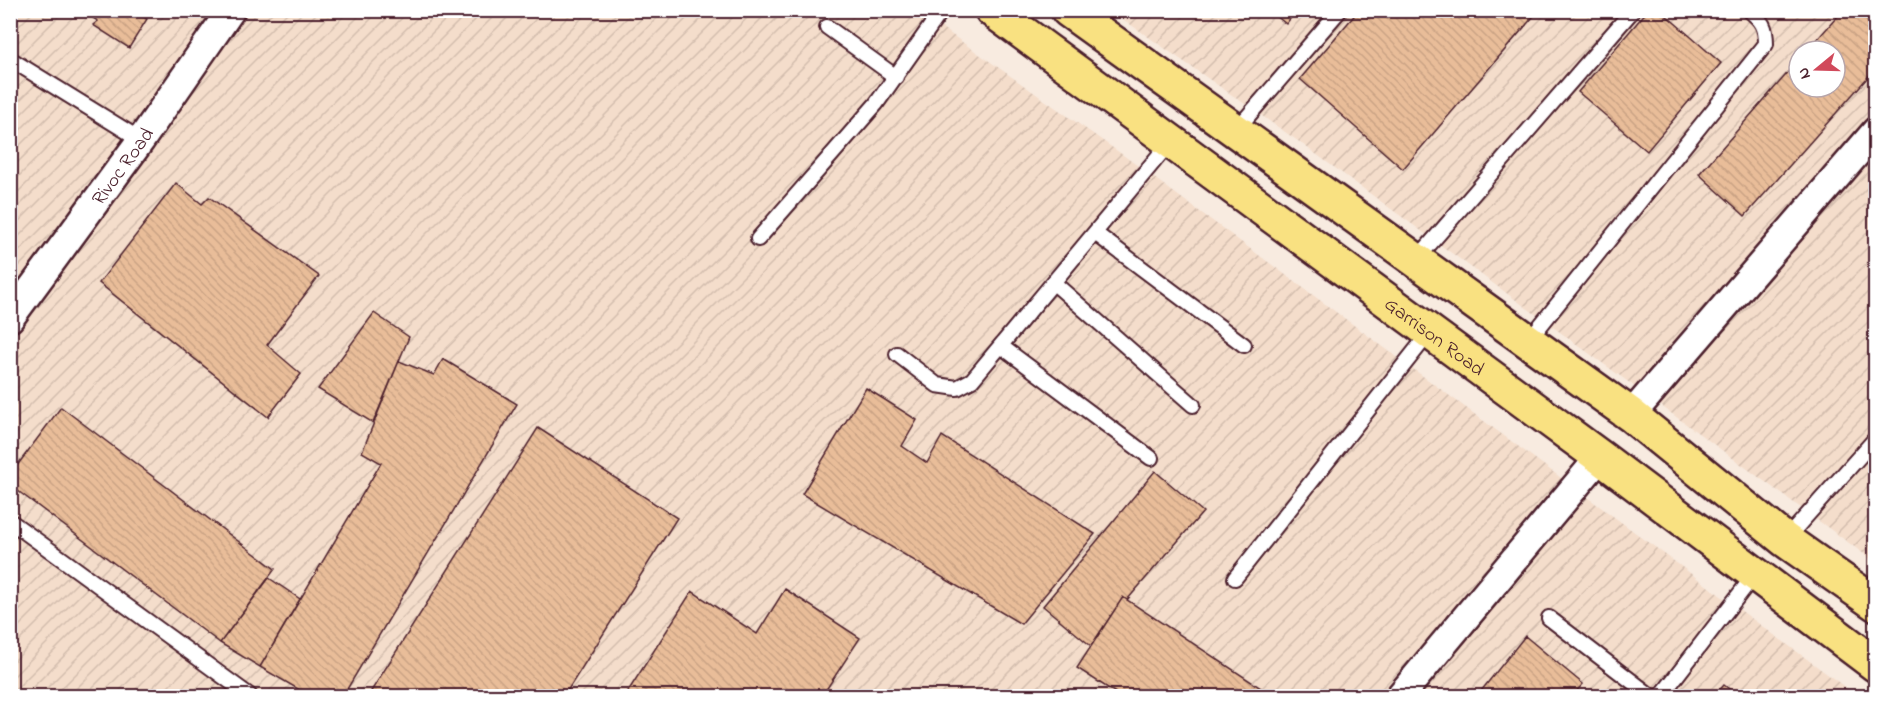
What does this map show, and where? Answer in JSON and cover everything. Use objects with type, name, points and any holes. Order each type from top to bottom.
[{"type":"main road","name":"Garrison Road","points":[[992,10],[1600,457],[1875,665]]},
{"type":"main road","points":[[1068,10],[1631,415],[1785,540],[1875,604]]},
{"type":"street","name":"Rivoc Road","points":[[10,318],[141,141],[231,10]]},
{"type":"street","points":[[1631,415],[1875,131]]},
{"type":"street","points":[[1400,696],[1600,457]]},
{"type":"lane","points":[[758,239],[876,104],[942,10]]},
{"type":"lane","points":[[1236,129],[1340,10]]},
{"type":"lane","points":[[1416,260],[1633,10]]},
{"type":"lane","points":[[1528,340],[1766,44],[1766,31],[1759,19],[1749,10]]},
{"type":"lane","points":[[827,27],[896,77]]},
{"type":"lane","points":[[10,59],[141,141]]},
{"type":"lane","points":[[897,354],[937,385],[957,388],[972,380],[1171,141]]},
{"type":"lane","points":[[1095,233],[1244,345]]},
{"type":"lane","points":[[1054,283],[1193,405]]},
{"type":"lane","points":[[1235,578],[1430,332]]},
{"type":"lane","points":[[1001,346],[1151,458]]},
{"type":"lane","points":[[1785,540],[1875,438]]},
{"type":"lane","points":[[10,521],[250,696]]},
{"type":"lane","points":[[1661,696],[1755,574]]},
{"type":"lane","points":[[1549,618],[1651,696]]},
{"type":"shaded area","points":[[10,11],[918,11],[1123,155],[1857,696],[11,696]]},
{"type":"shaded area","points":[[1111,11],[1875,11],[1875,562],[1298,141]]},
{"type":"building","points":[[80,10],[134,10],[147,19],[129,48],[93,25],[98,21]]},
{"type":"building","points":[[1269,10],[1297,10],[1286,24]]},
{"type":"building","points":[[1359,10],[1539,10],[1403,169],[1300,79]]},
{"type":"building","points":[[1648,10],[1660,10],[1721,63],[1647,151],[1578,92]]},
{"type":"building","points":[[1843,10],[1859,10],[1876,25],[1876,68],[1745,216],[1699,174],[1787,74],[1787,99],[1847,99],[1847,39],[1818,39]]},
{"type":"building","points":[[176,183],[202,204],[209,197],[319,276],[267,345],[301,374],[268,417],[99,283]]},
{"type":"building","points":[[374,313],[409,337],[373,423],[318,389]]},
{"type":"building","points":[[443,359],[517,404],[343,696],[310,696],[260,667],[381,463],[362,452],[399,361],[434,375]]},
{"type":"building","points":[[866,388],[917,420],[902,446],[927,463],[942,436],[1095,534],[1021,624],[802,494]]},
{"type":"building","points":[[61,407],[275,569],[220,643],[10,485],[10,475]]},
{"type":"building","points":[[538,428],[677,518],[564,696],[368,696]]},
{"type":"building","points":[[1155,471],[1203,512],[1127,600],[1123,597],[1091,646],[1043,606]]},
{"type":"building","points":[[269,578],[300,599],[260,667],[220,643]]},
{"type":"building","points":[[785,589],[860,638],[822,696],[625,696],[692,591],[757,634]]},
{"type":"building","points":[[1123,597],[1273,696],[1120,696],[1077,668]]},
{"type":"building","points":[[1525,636],[1583,684],[1572,696],[1477,696]]},
{"type":"building","points":[[1724,685],[1738,696],[1714,696]]}]
